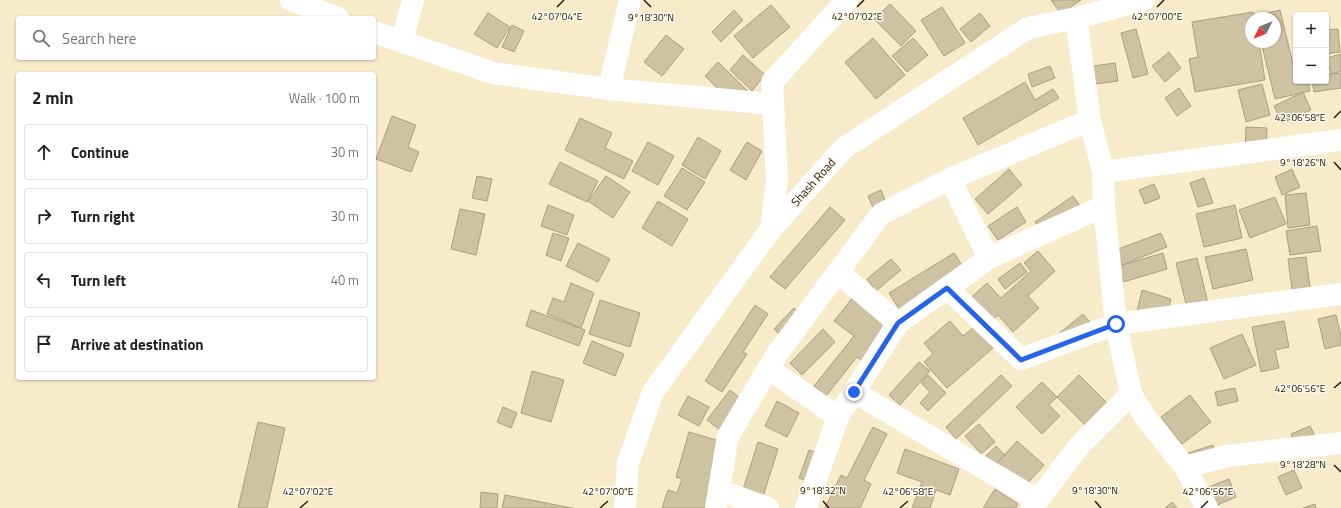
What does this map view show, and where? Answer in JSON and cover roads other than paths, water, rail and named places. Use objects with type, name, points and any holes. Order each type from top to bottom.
[{"type":"street","points":[[291,0],[333,16]]},
{"type":"street","points":[[402,42],[414,0]]},
{"type":"street","points":[[609,89],[630,0]]},
{"type":"street","points":[[770,229],[777,180],[772,82],[847,0]]},
{"type":"street","name":"Shash Road","points":[[624,508],[628,463],[653,392],[770,229],[844,148],[1028,28],[1076,18],[1144,0]]},
{"type":"street","points":[[1076,18],[1090,120],[1103,172],[1104,206],[1116,324],[1131,394],[1148,421],[1185,467],[1207,508]]},
{"type":"street","points":[[376,33],[493,74],[609,89],[773,104]]},
{"type":"street","points":[[768,508],[717,499],[728,436],[777,354],[881,214],[950,179],[1090,120]]},
{"type":"street","points":[[1103,172],[1341,140]]},
{"type":"street","points":[[950,179],[989,258]]},
{"type":"street","points":[[806,508],[838,417],[898,323],[989,258],[1104,206]]},
{"type":"street","points":[[838,272],[898,323]]},
{"type":"street","points":[[947,288],[1021,360],[1116,324],[1341,294]]},
{"type":"street","points":[[769,369],[838,417]]},
{"type":"street","points":[[854,392],[1035,504],[1079,446],[1131,394]]},
{"type":"street","points":[[1185,467],[1227,456],[1341,443]]}]
